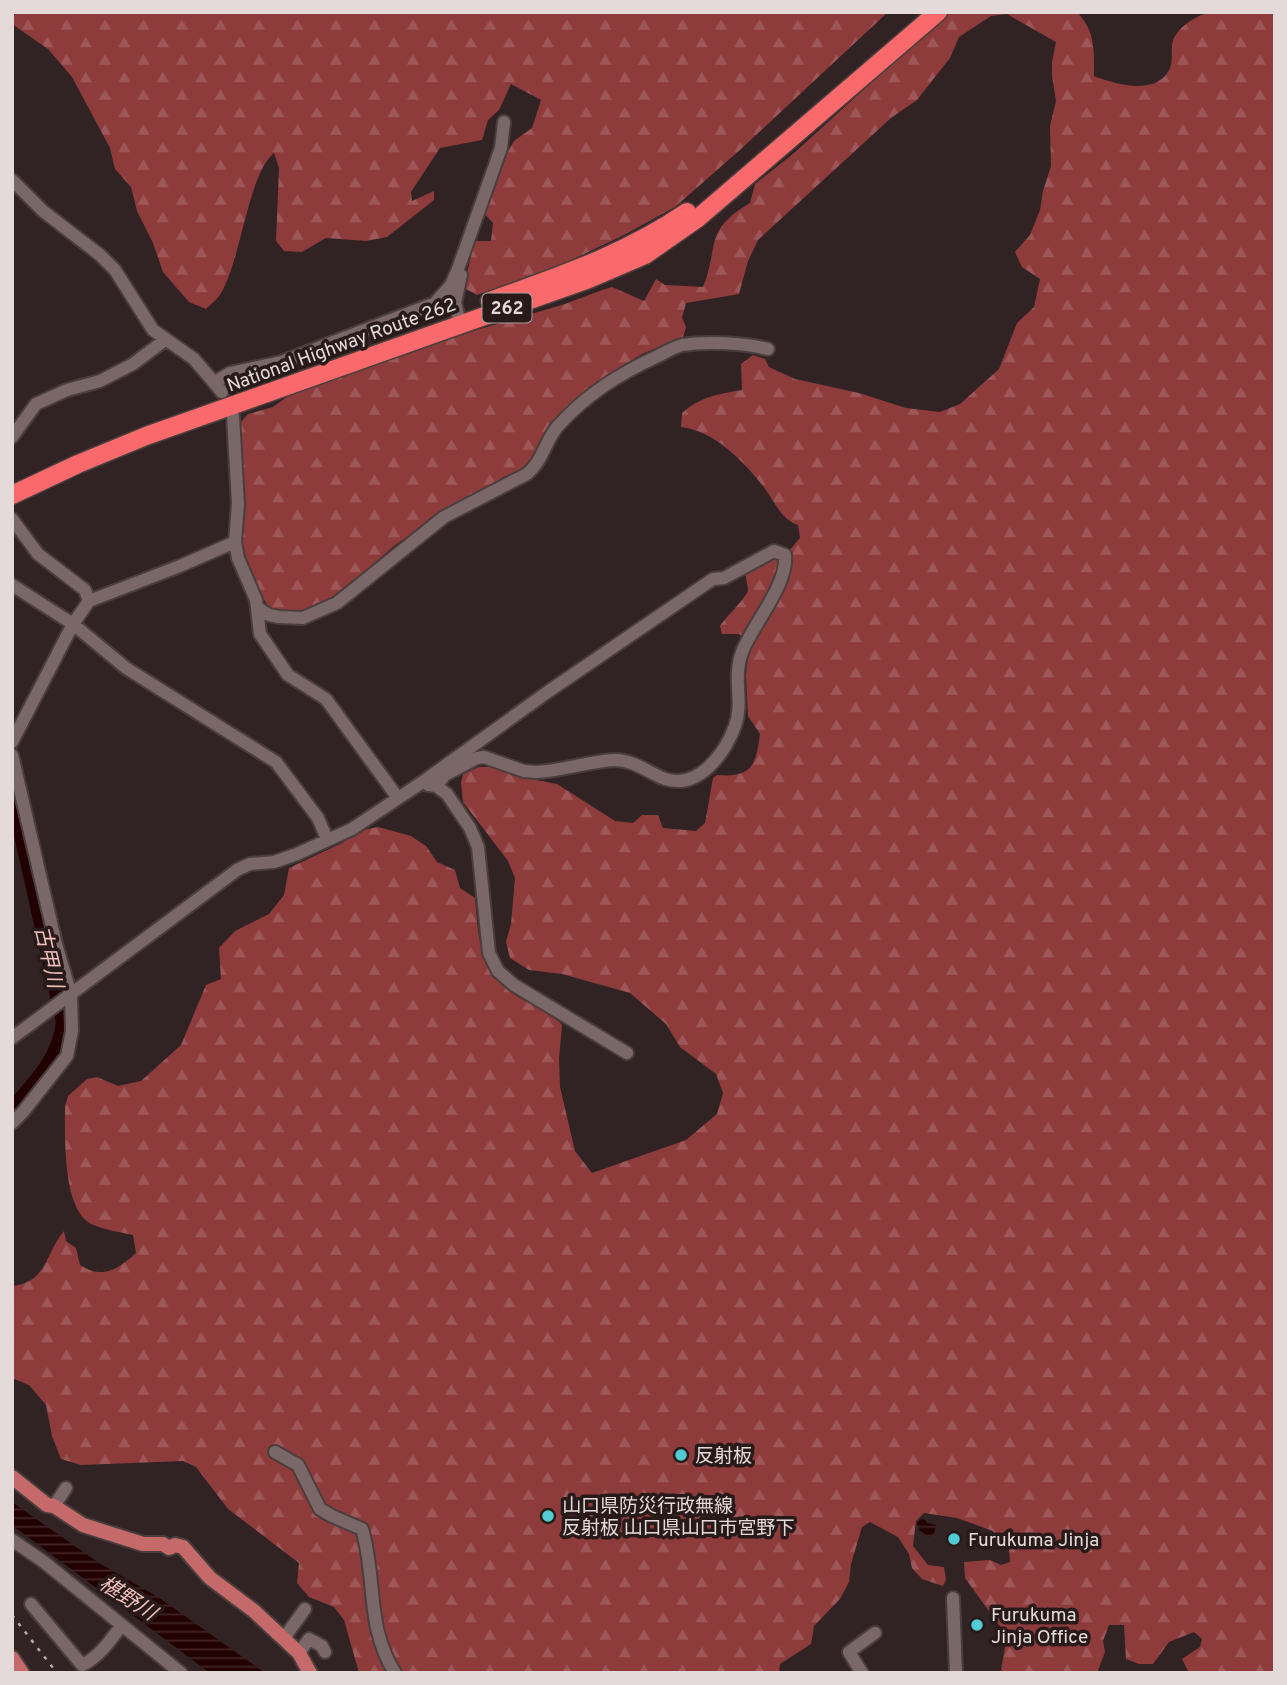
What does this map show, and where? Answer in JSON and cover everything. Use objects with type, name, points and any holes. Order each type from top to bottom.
[{"type":"highway","name":"National Highway Route 262","points":[[12,495],[146,436],[459,318],[621,251],[674,221],[719,188],[922,12]]},
{"type":"highway","name":"National Highway Route 262","points":[[12,482],[73,453],[144,425],[459,318],[589,279],[630,262],[654,249],[723,198],[937,12]]},
{"type":"main road","points":[[12,1478],[47,1505],[54,1506],[83,1525],[143,1544],[183,1547],[210,1578],[254,1611],[299,1653],[310,1673]]},
{"type":"main road","points":[[12,1658],[22,1673]]},
{"type":"street","points":[[12,180],[43,211],[115,270],[143,316],[164,340],[194,359],[219,387],[230,373],[281,362],[435,303],[451,285],[458,269],[501,148],[504,122]]},
{"type":"street","points":[[458,269],[461,279],[455,303],[459,318]]},
{"type":"street","points":[[12,437],[36,404],[67,390],[100,381],[133,364],[164,340]]},
{"type":"street","points":[[258,608],[269,615],[303,618],[337,603],[444,517],[527,474],[537,466],[550,436],[584,399],[606,382],[640,364],[680,346],[693,344],[755,345],[768,349]]},
{"type":"street","points":[[233,416],[238,504],[235,542],[238,558],[258,608],[260,634],[288,676],[326,699],[398,798]]},
{"type":"street","points":[[12,519],[38,554],[85,590],[89,601]]},
{"type":"street","points":[[12,742],[73,624],[89,601],[235,542]]},
{"type":"street","points":[[12,1038],[236,870],[250,864],[274,862],[297,854],[352,829],[713,579],[724,578],[774,551],[785,555],[786,564],[779,584],[754,626],[738,664],[739,709],[736,724],[721,753],[706,770],[690,779],[666,779],[641,767],[616,760],[536,772],[524,771],[484,757],[445,775],[436,786]]},
{"type":"street","points":[[12,585],[73,624],[126,668],[276,762],[318,818],[327,839]]},
{"type":"street","points":[[12,755],[70,995],[72,1031],[67,1056],[12,1123]]},
{"type":"street","points":[[421,783],[436,786],[447,794],[470,828],[478,847],[489,953],[498,971],[532,996],[627,1054]]},
{"type":"street","points":[[275,1452],[298,1465],[320,1508],[332,1517],[362,1529],[373,1615],[385,1657],[395,1673]]},
{"type":"street","points":[[54,1506],[66,1488]]},
{"type":"street","points":[[12,1540],[121,1626],[163,1666],[181,1673]]},
{"type":"street","points":[[953,1598],[956,1673]]},
{"type":"street","points":[[32,1604],[82,1665],[92,1668],[121,1626]]},
{"type":"street","points":[[284,1639],[304,1609]]},
{"type":"street","points":[[862,1673],[849,1652],[875,1633]]},
{"type":"street","points":[[299,1653],[309,1639],[325,1647]]},
{"type":"green space","points":[[12,12],[888,12],[675,207],[563,264],[477,295],[464,288],[474,241],[491,241],[493,223],[483,212],[500,166],[514,141],[532,128],[541,100],[511,84],[499,110],[488,120],[482,140],[440,148],[411,192],[412,201],[434,191],[434,200],[387,237],[366,241],[326,238],[302,252],[284,251],[276,241],[279,168],[274,153],[265,164],[251,198],[228,278],[220,295],[206,309],[189,302],[163,272],[153,243],[137,211],[131,187],[115,169],[110,148],[72,77],[48,49],[12,24]]},
{"type":"green space","points":[[946,12],[1077,12],[1091,34],[1094,76],[1114,83],[1137,86],[1148,85],[1166,75],[1171,65],[1172,44],[1176,34],[1195,18],[1218,12],[1275,12],[1275,1673],[1189,1673],[1182,1659],[1200,1647],[1202,1639],[1194,1632],[1169,1642],[1153,1664],[1139,1664],[1126,1659],[1124,1625],[1109,1625],[1103,1641],[1105,1652],[1097,1673],[1004,1673],[1001,1670],[1007,1636],[965,1578],[964,1562],[990,1560],[1001,1565],[1010,1562],[1009,1550],[1016,1538],[1007,1529],[996,1540],[993,1531],[957,1518],[924,1513],[916,1521],[913,1546],[928,1565],[944,1567],[946,1580],[943,1586],[922,1579],[912,1568],[909,1554],[898,1537],[870,1522],[862,1527],[851,1564],[849,1582],[840,1599],[814,1626],[811,1644],[780,1664],[779,1673],[359,1673],[344,1620],[334,1607],[309,1597],[297,1583],[299,1563],[228,1509],[196,1467],[183,1461],[81,1465],[61,1459],[52,1436],[46,1405],[29,1385],[12,1378],[12,1286],[33,1279],[39,1273],[64,1231],[66,1241],[76,1248],[80,1265],[96,1272],[110,1271],[136,1253],[133,1235],[91,1224],[82,1216],[75,1203],[67,1170],[65,1106],[68,1096],[87,1079],[97,1077],[118,1086],[141,1081],[181,1045],[206,985],[221,979],[219,948],[235,931],[269,914],[284,895],[289,868],[363,830],[378,827],[411,836],[426,846],[437,862],[455,870],[460,888],[475,898],[480,942],[496,979],[506,989],[548,1013],[562,1025],[560,1087],[575,1151],[592,1173],[686,1140],[717,1114],[723,1093],[716,1074],[680,1047],[666,1024],[630,993],[562,974],[529,970],[510,958],[506,942],[511,924],[515,878],[508,861],[463,802],[463,774],[479,767],[493,767],[515,776],[557,784],[615,821],[633,823],[642,815],[658,815],[663,828],[696,831],[705,823],[713,778],[717,775],[745,772],[757,754],[760,734],[748,716],[746,675],[750,643],[739,634],[722,634],[720,626],[747,593],[746,573],[772,556],[789,551],[800,538],[798,525],[782,514],[763,486],[737,457],[705,434],[681,427],[682,413],[703,400],[742,390],[741,364],[753,355],[765,359],[769,367],[795,379],[859,393],[906,408],[940,412],[960,404],[999,369],[1017,323],[1034,307],[1040,279],[1022,267],[1015,252],[1030,235],[1040,210],[1051,166],[1050,126],[1056,101],[1052,62],[1056,42],[1007,14],[991,16],[959,37],[950,58],[917,100],[891,118],[758,240],[748,261],[739,294],[686,303],[682,318],[686,327],[683,337],[642,354],[583,394],[528,468],[503,477],[492,486],[464,499],[395,545],[341,592],[312,609],[291,613],[271,609],[257,591],[243,552],[240,534],[243,481],[240,423],[248,414],[273,407],[288,396],[362,368],[612,287],[644,301],[656,279],[665,285],[703,287],[719,231],[725,222],[750,203],[755,184],[794,153]]},
{"type":"water","name":"椹野川","points":[[12,1502],[99,1563],[158,1597],[265,1673],[210,1673],[12,1525]]},
{"type":"water","points":[[923,1517],[927,1523],[936,1525],[934,1533],[929,1537],[919,1530],[917,1523]]},
{"type":"waterway","name":"古甲川","points":[[12,790],[64,1022],[62,1035],[52,1059],[12,1110]]},
{"type":"railway","points":[[12,1615],[57,1673]]},
{"type":"place","name":"反射板","points":[[681,1455]]},
{"type":"place","name":"山口県防災行政無線 反射板 山口県山口市宮野下","points":[[548,1516]]},
{"type":"place","name":"Furukuma Jinja","points":[[954,1539]]},
{"type":"place","name":"Furukuma Jinja Office","points":[[977,1625]]}]
